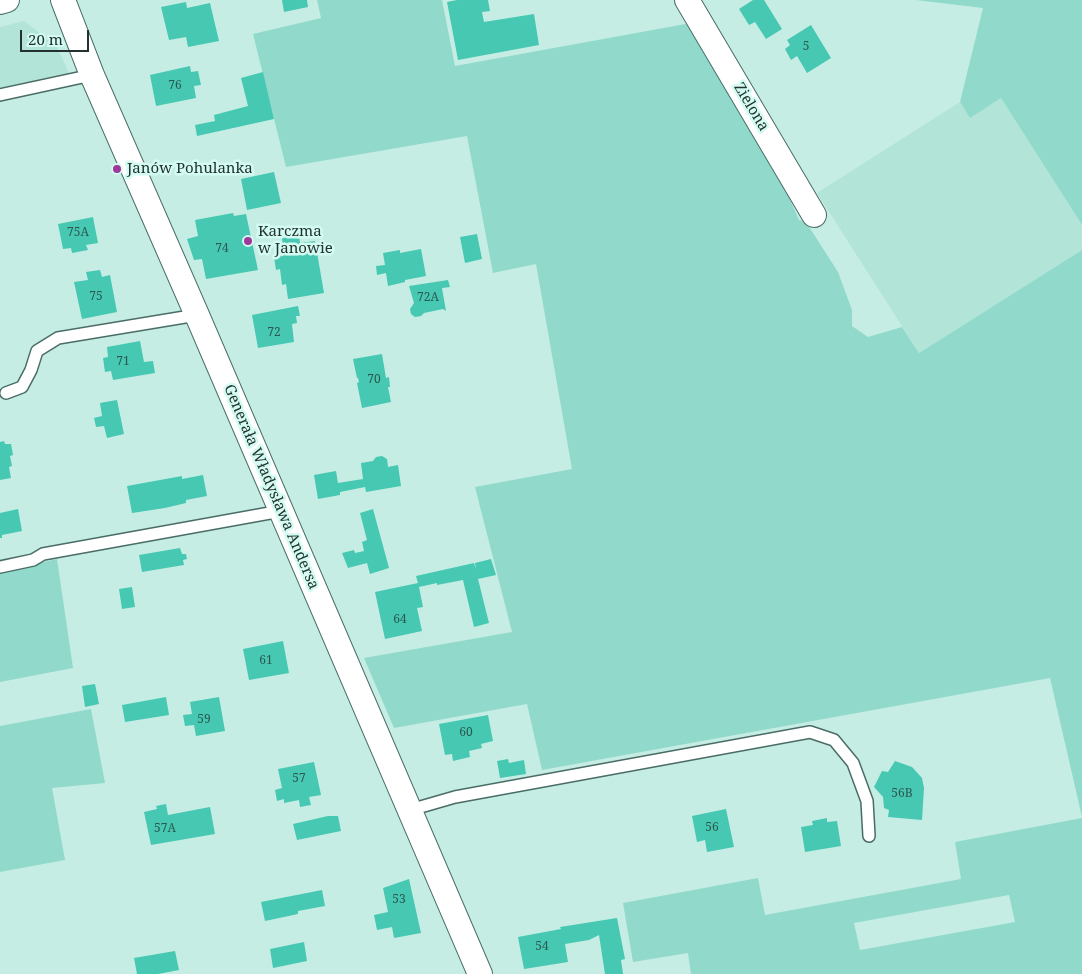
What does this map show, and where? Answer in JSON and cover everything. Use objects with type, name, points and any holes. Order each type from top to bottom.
[{"type":"street","points":[[0,2],[7,0]]},
{"type":"street","name":"Generała Władysława Andersa","points":[[63,0],[92,74],[480,974]]},
{"type":"street","name":"Zielona","points":[[687,0],[814,214]]},
{"type":"lane","points":[[0,95],[92,74]]},
{"type":"lane","points":[[6,393],[22,387],[31,370],[37,351],[58,338],[197,315]]},
{"type":"lane","points":[[0,567],[33,560],[43,554],[281,511]]},
{"type":"lane","points":[[410,810],[455,798],[810,732],[834,740],[853,763],[867,801],[869,836]]},
{"type":"shaded area","points":[[317,0],[442,0],[455,66],[691,23],[774,163],[799,220],[806,222],[838,272],[852,310],[852,326],[868,337],[902,327],[919,353],[1082,250],[1082,817],[1050,678],[542,770],[527,704],[394,728],[364,658],[512,632],[475,487],[572,469],[536,264],[493,273],[467,136],[286,167],[253,34],[321,18]]},
{"type":"shaded area","points":[[916,0],[1082,0],[1082,225],[1001,98],[970,118],[960,102],[983,8]]},
{"type":"shaded area","points":[[24,21],[56,45],[69,73],[0,88],[0,27]]},
{"type":"shaded area","points":[[1001,98],[1082,225],[1082,250],[919,353],[817,193],[960,102],[970,117]]},
{"type":"shaded area","points":[[57,559],[73,668],[0,682],[0,572]]},
{"type":"shaded area","points":[[91,709],[105,783],[52,788],[65,860],[0,872],[0,726]]},
{"type":"shaded area","points":[[1082,818],[1082,974],[691,974],[688,953],[633,962],[623,903],[758,878],[765,915],[961,879],[955,842]],"holes":[[[1009,895],[1015,922],[860,950],[854,923]]]},
{"type":"building","points":[[282,0],[307,0],[308,7],[284,12]]},
{"type":"building","points":[[457,0],[488,0],[490,11],[482,12],[484,22],[534,14],[539,45],[458,60],[447,2]]},
{"type":"building","points":[[753,0],[764,0],[782,29],[766,39],[755,22],[749,25],[739,9]]},
{"type":"building","points":[[186,2],[187,8],[210,3],[219,41],[188,47],[186,37],[169,40],[161,7]]},
{"type":"building","points":[[811,25],[831,58],[807,73],[797,56],[791,60],[785,49],[790,45],[787,40]]},
{"type":"building","points":[[190,66],[191,72],[198,71],[201,85],[194,86],[196,98],[156,106],[150,75]]},
{"type":"building","points":[[263,72],[274,119],[197,136],[195,125],[215,121],[214,115],[248,106],[241,78]]},
{"type":"building","points":[[274,172],[281,203],[247,210],[241,179]]},
{"type":"building","points":[[233,213],[234,216],[246,214],[258,270],[206,279],[202,259],[194,260],[187,239],[198,236],[195,220]]},
{"type":"building","points":[[93,217],[98,243],[86,245],[88,250],[72,253],[71,248],[63,249],[58,224]]},
{"type":"building","points":[[298,229],[300,243],[315,241],[324,293],[288,299],[286,284],[282,285],[280,269],[276,270],[274,257],[283,256],[281,232]]},
{"type":"building","points":[[477,234],[482,259],[465,263],[460,237]]},
{"type":"building","points":[[421,249],[426,276],[388,286],[386,273],[377,275],[376,266],[385,265],[383,253],[400,250],[400,253]]},
{"type":"building","points":[[100,270],[102,277],[110,275],[117,312],[82,319],[74,282],[88,280],[86,272]]},
{"type":"building","points":[[448,280],[450,287],[442,288],[446,311],[443,309],[415,317],[411,314],[410,309],[414,303],[409,286]]},
{"type":"building","points":[[298,306],[300,316],[296,316],[297,323],[292,324],[294,342],[258,348],[252,315]]},
{"type":"building","points":[[140,341],[144,362],[153,361],[155,373],[113,380],[111,371],[105,372],[103,358],[108,357],[107,347]]},
{"type":"building","points":[[382,354],[386,378],[389,377],[390,387],[388,387],[391,402],[362,408],[357,383],[359,382],[353,359]]},
{"type":"building","points":[[117,400],[124,434],[107,438],[104,426],[96,427],[94,418],[102,416],[100,403]]},
{"type":"building","points":[[4,441],[5,444],[11,444],[13,455],[10,456],[12,466],[9,467],[11,478],[0,480],[0,442]]},
{"type":"building","points":[[382,456],[387,459],[388,467],[398,465],[401,486],[366,492],[365,487],[340,492],[340,495],[318,499],[314,475],[336,471],[338,483],[363,479],[361,463],[373,461],[376,457]]},
{"type":"building","points":[[203,475],[207,496],[186,500],[186,503],[165,508],[132,513],[127,486],[182,476],[182,479]]},
{"type":"building","points":[[18,509],[22,531],[2,535],[2,538],[0,538],[0,513]]},
{"type":"building","points":[[373,509],[389,568],[370,574],[367,563],[348,568],[342,553],[354,550],[355,553],[364,551],[362,542],[367,540],[360,513]]},
{"type":"building","points":[[180,548],[182,554],[186,554],[187,559],[183,560],[184,565],[142,572],[139,555]]},
{"type":"building","points":[[491,559],[496,575],[478,579],[489,623],[474,627],[463,580],[437,585],[437,583],[419,587],[423,607],[417,608],[422,631],[385,639],[375,592],[418,583],[416,576],[474,563],[476,569],[475,563]]},
{"type":"building","points":[[132,587],[135,607],[122,609],[119,589]]},
{"type":"building","points":[[283,641],[289,673],[249,680],[243,649]]},
{"type":"building","points":[[95,684],[99,704],[85,707],[82,686]]},
{"type":"building","points":[[166,697],[169,715],[125,722],[122,705]]},
{"type":"building","points":[[219,697],[225,731],[196,736],[194,725],[185,726],[183,715],[192,714],[190,702]]},
{"type":"building","points":[[488,715],[493,741],[481,744],[482,748],[469,751],[470,757],[453,761],[452,754],[445,755],[439,724]]},
{"type":"building","points":[[508,759],[509,763],[524,760],[526,774],[500,778],[497,761]]},
{"type":"building","points":[[895,761],[912,767],[922,778],[924,788],[922,820],[888,817],[889,810],[884,808],[883,797],[874,787],[882,771],[888,772]]},
{"type":"building","points":[[314,762],[321,795],[309,797],[311,805],[300,807],[299,800],[284,803],[284,799],[277,801],[275,790],[282,788],[278,769]]},
{"type":"building","points":[[166,804],[168,815],[210,807],[215,834],[151,845],[144,812],[157,809],[156,806]]},
{"type":"building","points":[[726,809],[734,847],[707,852],[705,840],[697,842],[692,816]]},
{"type":"building","points":[[328,816],[338,816],[341,831],[297,840],[293,824]]},
{"type":"building","points":[[827,818],[827,822],[837,821],[841,846],[805,852],[801,827],[813,825],[812,821]]},
{"type":"building","points":[[409,879],[421,933],[394,938],[392,927],[377,930],[374,915],[388,912],[383,888]]},
{"type":"building","points":[[322,890],[325,906],[298,911],[298,914],[265,921],[261,902]]},
{"type":"building","points":[[617,918],[625,959],[621,960],[623,974],[605,974],[599,935],[589,940],[565,944],[568,962],[524,969],[518,937],[561,929],[560,927]]},
{"type":"building","points":[[304,942],[307,961],[273,968],[270,949]]},
{"type":"building","points":[[175,951],[179,970],[158,974],[137,974],[134,958]]},
{"type":"place","name":"Janów Pohulanka","points":[[117,169]]},
{"type":"place","name":"Karczma w Janowie","points":[[248,241]]}]
